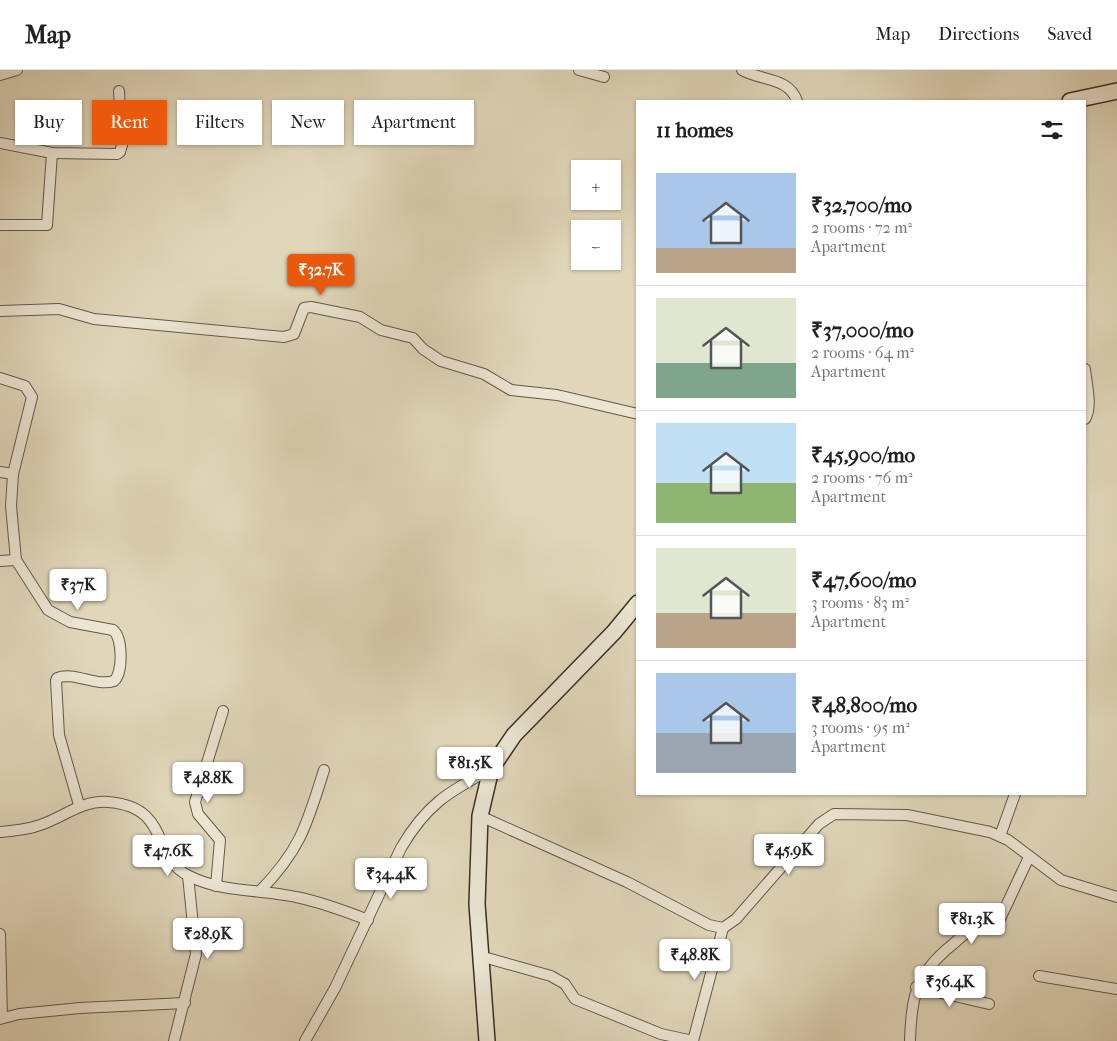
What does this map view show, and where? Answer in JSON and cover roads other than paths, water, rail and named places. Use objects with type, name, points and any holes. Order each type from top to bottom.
[{"type":"street","points":[[0,75],[18,70]]},
{"type":"street","points":[[579,70],[604,77]]},
{"type":"street","points":[[742,70],[782,83],[794,94],[796,100]]},
{"type":"street","points":[[0,143],[52,153],[114,155],[120,152],[119,90]]},
{"type":"street","points":[[1075,100],[1117,91]]},
{"type":"street","points":[[0,225],[47,224],[52,153]]},
{"type":"street","points":[[0,311],[59,309],[103,320],[284,337],[294,334],[304,308],[311,307],[360,318],[381,330],[413,338],[423,349],[441,361],[484,374],[511,390],[556,395],[636,414]]},
{"type":"street","points":[[0,378],[25,386],[32,398],[13,474],[11,506],[16,560],[48,610],[70,622],[113,630],[120,641],[119,674],[114,682],[105,683],[65,676],[57,678],[56,682],[59,735],[80,805]]},
{"type":"street","points":[[1086,383],[1088,412],[1086,417]]},
{"type":"street","points":[[0,472],[13,474]]},
{"type":"street","points":[[0,561],[16,560]]},
{"type":"street","points":[[487,1041],[477,904],[480,816],[491,769],[514,735],[614,632],[636,605]]},
{"type":"street","points":[[216,886],[220,840],[198,814],[195,802],[223,711]]},
{"type":"street","points":[[305,1041],[335,988],[401,848],[413,828],[445,794],[491,769]]},
{"type":"street","points":[[260,892],[282,869],[300,840],[324,770]]},
{"type":"street","points":[[1000,836],[1015,795]]},
{"type":"street","points":[[0,832],[38,826],[80,805],[107,802],[137,810],[157,829],[171,862],[188,876],[216,886],[296,896],[325,904],[368,920]]},
{"type":"street","points":[[480,956],[551,976],[565,984],[575,999],[645,1028],[693,1041],[723,928],[736,919],[819,824],[834,814],[906,815],[1000,836],[1061,880],[1117,897]]},
{"type":"street","points":[[480,816],[627,882],[709,924],[723,928]]},
{"type":"street","points":[[910,1041],[911,1004],[916,987],[929,967],[964,935],[970,931],[993,924],[1000,919],[1029,857]]},
{"type":"street","points":[[174,1041],[195,965],[197,942],[188,876]]},
{"type":"street","points":[[0,934],[1,1019],[80,1008],[185,1003]]},
{"type":"street","points":[[1039,976],[1117,989]]},
{"type":"street","points":[[916,987],[989,1004]]}]
